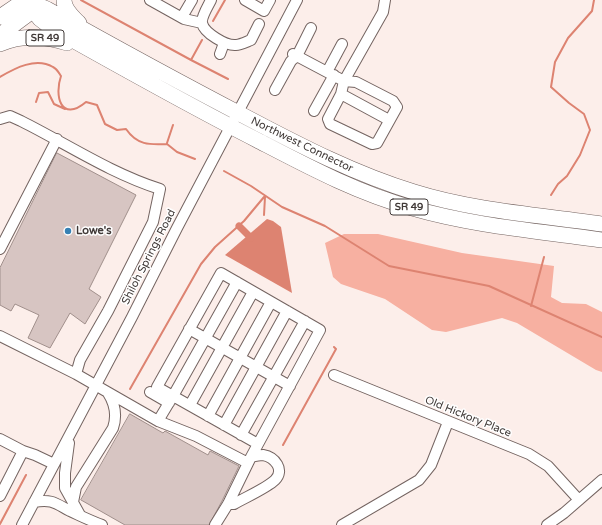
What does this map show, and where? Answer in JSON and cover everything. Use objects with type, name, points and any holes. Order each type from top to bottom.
[{"type":"highway","points":[[64,0],[67,10],[92,34]]},
{"type":"highway","points":[[0,17],[32,6]]},
{"type":"highway","points":[[0,35],[32,6]]},
{"type":"highway","points":[[32,6],[40,19],[53,30],[89,50]]},
{"type":"highway","name":"Northwest Connector","points":[[32,6],[92,34],[237,112],[326,158],[368,177],[409,191],[461,204],[602,224]]},
{"type":"highway","name":"SR 49","points":[[0,44],[22,37],[43,38],[89,50]]},
{"type":"highway","name":"Northwest Connector","points":[[89,50],[320,173],[363,191],[412,208],[457,219],[602,240]]},
{"type":"street","points":[[150,0],[182,18],[202,24],[208,32],[224,43],[236,45],[251,40],[259,24]]},
{"type":"street","points":[[182,18],[192,0]]},
{"type":"street","points":[[202,24],[202,20],[211,0]]},
{"type":"street","points":[[252,2],[264,11],[270,0]]},
{"type":"street","name":"Shiloh Springs Road","points":[[22,525],[297,0]]},
{"type":"street","points":[[295,55],[344,81],[356,82],[393,101],[397,107],[377,143],[374,145],[330,124],[328,119],[341,94],[344,81],[383,12],[385,0]]},
{"type":"street","points":[[275,90],[311,28]]},
{"type":"street","points":[[220,54],[224,43]]},
{"type":"street","points":[[314,111],[342,44]]},
{"type":"street","points":[[341,94],[389,120]]},
{"type":"street","points":[[0,119],[10,116],[57,139],[118,173],[160,189],[153,222],[108,311],[80,360],[76,374]]},
{"type":"street","points":[[0,249],[57,139]]},
{"type":"street","points":[[171,400],[157,387],[221,273],[320,330],[258,444],[228,504],[215,525]]},
{"type":"street","points":[[158,421],[206,339],[237,282]]},
{"type":"street","points":[[190,405],[253,292]]},
{"type":"street","points":[[208,416],[271,302]]},
{"type":"street","points":[[224,425],[287,311]]},
{"type":"street","points":[[241,435],[305,321]]},
{"type":"street","points":[[189,330],[290,386]]},
{"type":"street","points":[[0,336],[76,374],[158,421],[250,460],[264,455],[273,459],[278,466],[278,476],[276,480],[234,504],[228,504]]},
{"type":"street","name":"Old Hickory Place","points":[[334,375],[529,454],[558,476],[579,500]]},
{"type":"street","points":[[150,392],[190,405],[258,444]]},
{"type":"street","points":[[73,502],[76,487],[113,428],[115,422],[115,411],[108,393]]},
{"type":"street","points":[[342,525],[412,485],[422,477],[431,465],[448,422]]},
{"type":"street","points":[[70,434],[64,481],[65,488],[80,515]]},
{"type":"street","points":[[1,443],[35,455],[54,464]]},
{"type":"street","points":[[0,496],[23,451]]},
{"type":"street","points":[[547,525],[602,480]]},
{"type":"street","points":[[34,502],[45,500],[56,503],[102,525]]},
{"type":"shaded area","points":[[267,219],[273,221],[281,227],[292,293],[225,255]]},
{"type":"shaded area","points":[[344,234],[378,234],[462,253],[554,266],[551,297],[562,303],[586,304],[602,312],[602,372],[596,370],[517,323],[502,318],[446,332],[432,330],[385,299],[341,284],[333,277],[325,243]]},
{"type":"building","name":"Lowe's","points":[[57,153],[136,195],[89,289],[101,297],[85,324],[70,313],[50,348],[28,338],[39,315],[15,304],[11,311],[0,305],[0,268]]},
{"type":"building","points":[[130,414],[163,433],[165,431],[208,455],[210,451],[239,466],[209,525],[125,525],[81,500]]},
{"type":"waterway","points":[[81,0],[228,79]]},
{"type":"waterway","points":[[213,21],[225,0]]},
{"type":"waterway","points":[[551,195],[558,184],[567,176],[580,155],[590,130],[584,114],[551,87],[555,62],[568,38],[592,11],[594,0]]},
{"type":"waterway","points":[[191,60],[202,40]]},
{"type":"waterway","points":[[0,77],[19,67],[33,63],[46,64],[56,69],[61,76],[58,91],[59,99],[65,108],[71,110],[86,102],[97,105],[105,124],[117,130],[126,129],[135,138],[144,143],[167,144],[177,152],[195,159]]},
{"type":"waterway","points":[[36,102],[39,93],[48,92],[54,104],[65,109]]},
{"type":"waterway","points":[[167,143],[173,125]]},
{"type":"waterway","points":[[224,171],[251,186],[282,207],[325,226],[389,266],[489,286],[602,337]]},
{"type":"waterway","points":[[130,389],[201,264],[215,247],[244,221],[264,197]]},
{"type":"waterway","points":[[264,215],[265,197]]},
{"type":"waterway","points":[[239,226],[251,238]]},
{"type":"waterway","points":[[531,306],[544,257]]},
{"type":"waterway","points":[[283,445],[336,349],[334,347]]},
{"type":"waterway","points":[[0,524],[26,475]]},
{"type":"place","name":"Lowe's","points":[[68,231]]}]
